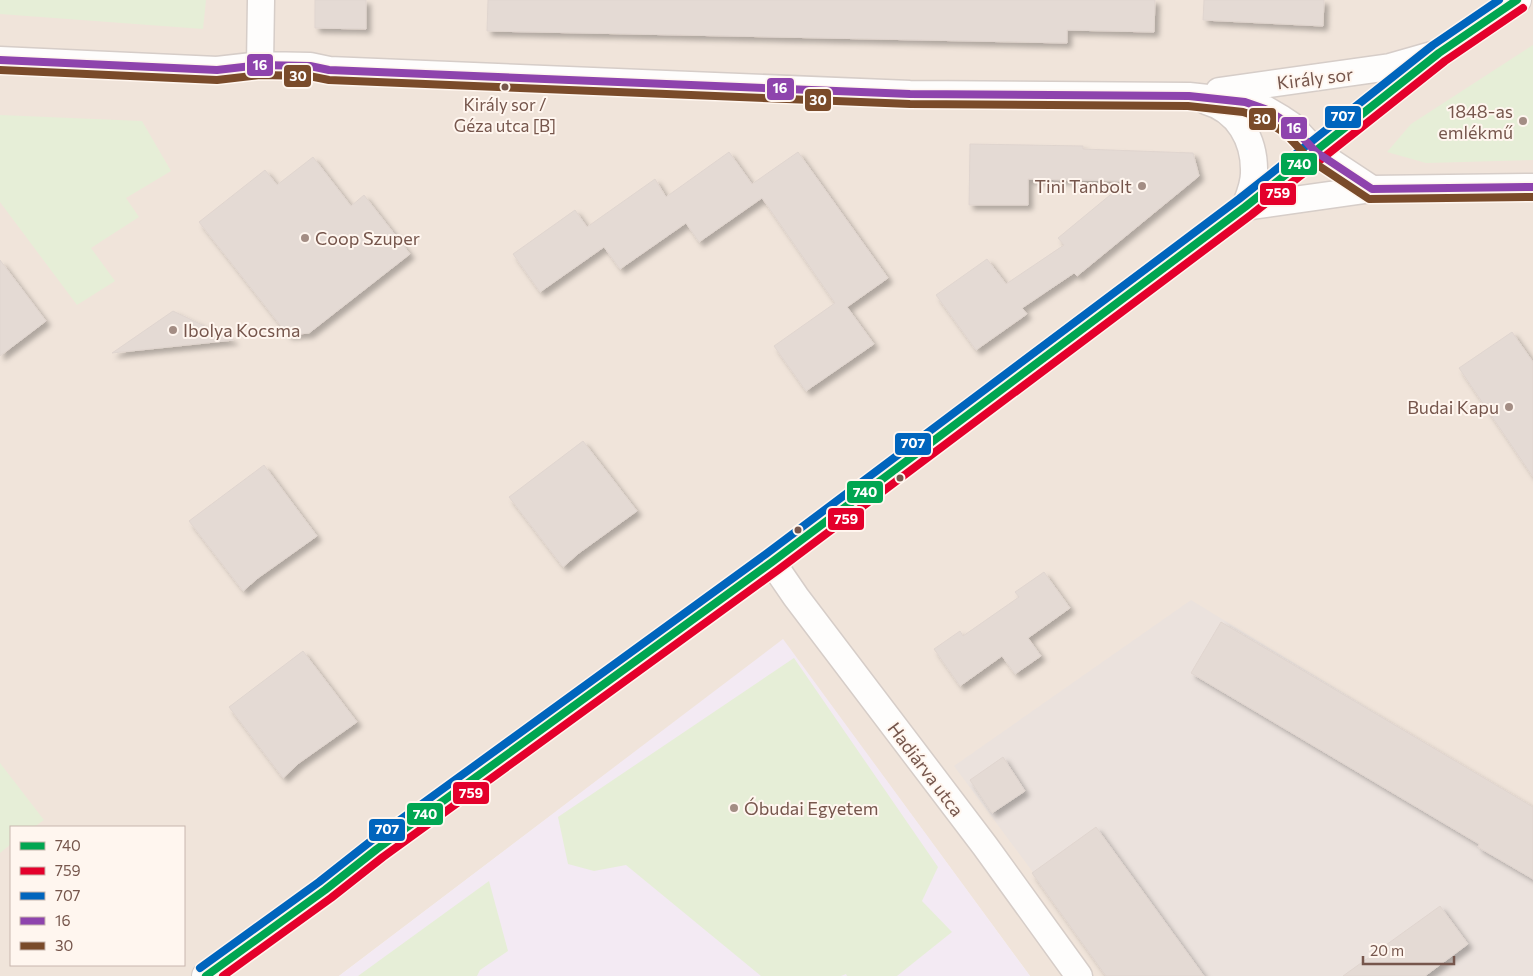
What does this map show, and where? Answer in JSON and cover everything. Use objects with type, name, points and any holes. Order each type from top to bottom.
[{"type":"main road","points":[[206,976],[325,890],[377,849],[772,562],[1245,207],[1439,53],[1517,0]]},
{"type":"street","points":[[260,65],[261,0]]},
{"type":"street","name":"Király sor","points":[[1189,96],[1382,68],[1439,53]]},
{"type":"street","name":"Király sor","points":[[0,60],[217,70],[260,65],[310,66],[329,70],[349,71],[910,94],[1189,96],[1245,102],[1265,109],[1291,126],[1316,152],[1372,189]]},
{"type":"street","name":"Király sor","points":[[1189,96],[1216,104],[1230,112],[1248,137],[1254,173],[1245,207]]},
{"type":"street","points":[[1245,207],[1372,189],[1533,187]]},
{"type":"street","name":"Hadiárva utca","points":[[772,562],[796,597],[985,846],[1079,976]]},
{"type":"shaded area","points":[[0,0],[1533,0],[1533,809],[1110,976],[1030,976],[783,640],[339,976],[0,976]]},
{"type":"shaded area","points":[[1191,600],[1533,809],[1533,976],[1110,976],[954,766]]},
{"type":"shaded area","name":"Óbudai Egyetem","points":[[783,639],[1030,976],[339,976]]},
{"type":"green space","points":[[0,0],[206,0],[203,29],[0,14]]},
{"type":"green space","points":[[1533,45],[1533,160],[1426,163],[1387,152],[1411,124]]},
{"type":"green space","points":[[0,115],[142,121],[171,171],[126,198],[139,217],[91,248],[115,281],[77,305],[0,202]]},
{"type":"green space","name":"Óbudai Egyetem","points":[[794,658],[938,867],[922,901],[952,932],[897,976],[847,976],[846,974],[841,976],[761,976],[626,865],[594,871],[568,864],[558,817]]},
{"type":"green space","points":[[0,763],[44,820],[35,826],[10,826],[10,845],[0,853]]},
{"type":"green space","points":[[489,881],[508,951],[480,970],[477,976],[358,976]]},
{"type":"building","points":[[315,0],[366,0],[366,29],[315,28]]},
{"type":"building","points":[[488,0],[1155,0],[1154,32],[1067,30],[1067,43],[487,31]]},
{"type":"building","points":[[1204,0],[1324,0],[1323,26],[1203,20]]},
{"type":"building","points":[[970,144],[1083,146],[1083,149],[1193,153],[1199,176],[1077,276],[1074,273],[1022,308],[1027,314],[976,350],[936,295],[987,259],[1006,284],[1064,245],[1058,238],[1127,181],[1028,179],[1028,205],[969,205]]},
{"type":"building","points":[[729,152],[752,184],[798,152],[888,278],[847,307],[874,344],[806,391],[774,346],[835,303],[762,198],[699,242],[686,223],[620,269],[604,247],[540,292],[513,254],[575,210],[587,227],[655,179],[666,197]]},
{"type":"building","name":"Coop Szuper","points":[[313,157],[351,206],[364,195],[410,254],[309,333],[288,335],[199,222],[265,170],[277,185]]},
{"type":"building","points":[[0,260],[46,321],[0,356]]},
{"type":"building","points":[[173,311],[234,340],[112,353]]},
{"type":"building","name":"Budai Kapu","points":[[1512,332],[1533,362],[1533,477],[1459,368]]},
{"type":"building","points":[[583,441],[637,511],[579,553],[563,567],[509,497]]},
{"type":"building","points":[[264,465],[317,536],[243,591],[189,521]]},
{"type":"building","points":[[1044,572],[1070,608],[1028,638],[1041,656],[1015,674],[1002,656],[960,686],[934,649],[960,631],[963,636],[1019,597],[1015,592]]},
{"type":"building","points":[[1221,622],[1533,807],[1533,879],[1478,847],[1479,844],[1191,673]]},
{"type":"building","points":[[303,651],[357,722],[299,763],[283,778],[229,707]]},
{"type":"building","points":[[1003,757],[1025,791],[992,813],[970,780]]},
{"type":"building","points":[[1096,827],[1204,976],[1106,976],[1032,873]]},
{"type":"building","points":[[1440,906],[1468,944],[1425,976],[1343,976]]},
{"type":"transit line","name":"707","points":[[200,968],[319,882],[371,841],[766,554],[1239,199],[1433,45],[1499,0]]},
{"type":"transit line","name":"740","points":[[206,976],[325,890],[377,849],[772,562],[1245,207],[1439,53],[1517,0]]},
{"type":"transit line","name":"759","points":[[223,976],[331,898],[383,857],[778,570],[1251,215],[1445,61],[1523,8]]},
{"type":"transit line","name":"16","points":[[0,60],[217,70],[260,65],[310,66],[329,70],[910,94],[1189,96],[1245,102],[1265,109],[1291,125],[1316,152],[1372,189],[1533,187]]},
{"type":"transit line","name":"30","points":[[0,70],[217,80],[260,75],[309,76],[329,80],[910,104],[1188,106],[1243,112],[1261,118],[1285,133],[1310,160],[1369,199],[1533,197]]},
{"type":"place","name":"Király sor / Géza utca [B]","points":[[505,87]]},
{"type":"place","name":"1848-as emlékmű","points":[[1523,121]]},
{"type":"place","name":"Tini Tanbolt","points":[[1142,186]]},
{"type":"place","name":"Coop Szuper","points":[[305,238]]},
{"type":"place","name":"Ibolya Kocsma","points":[[173,330]]},
{"type":"place","name":"Budai Kapu","points":[[1509,407]]},
{"type":"place","name":"Óbudai Egyetem","points":[[734,808]]}]
